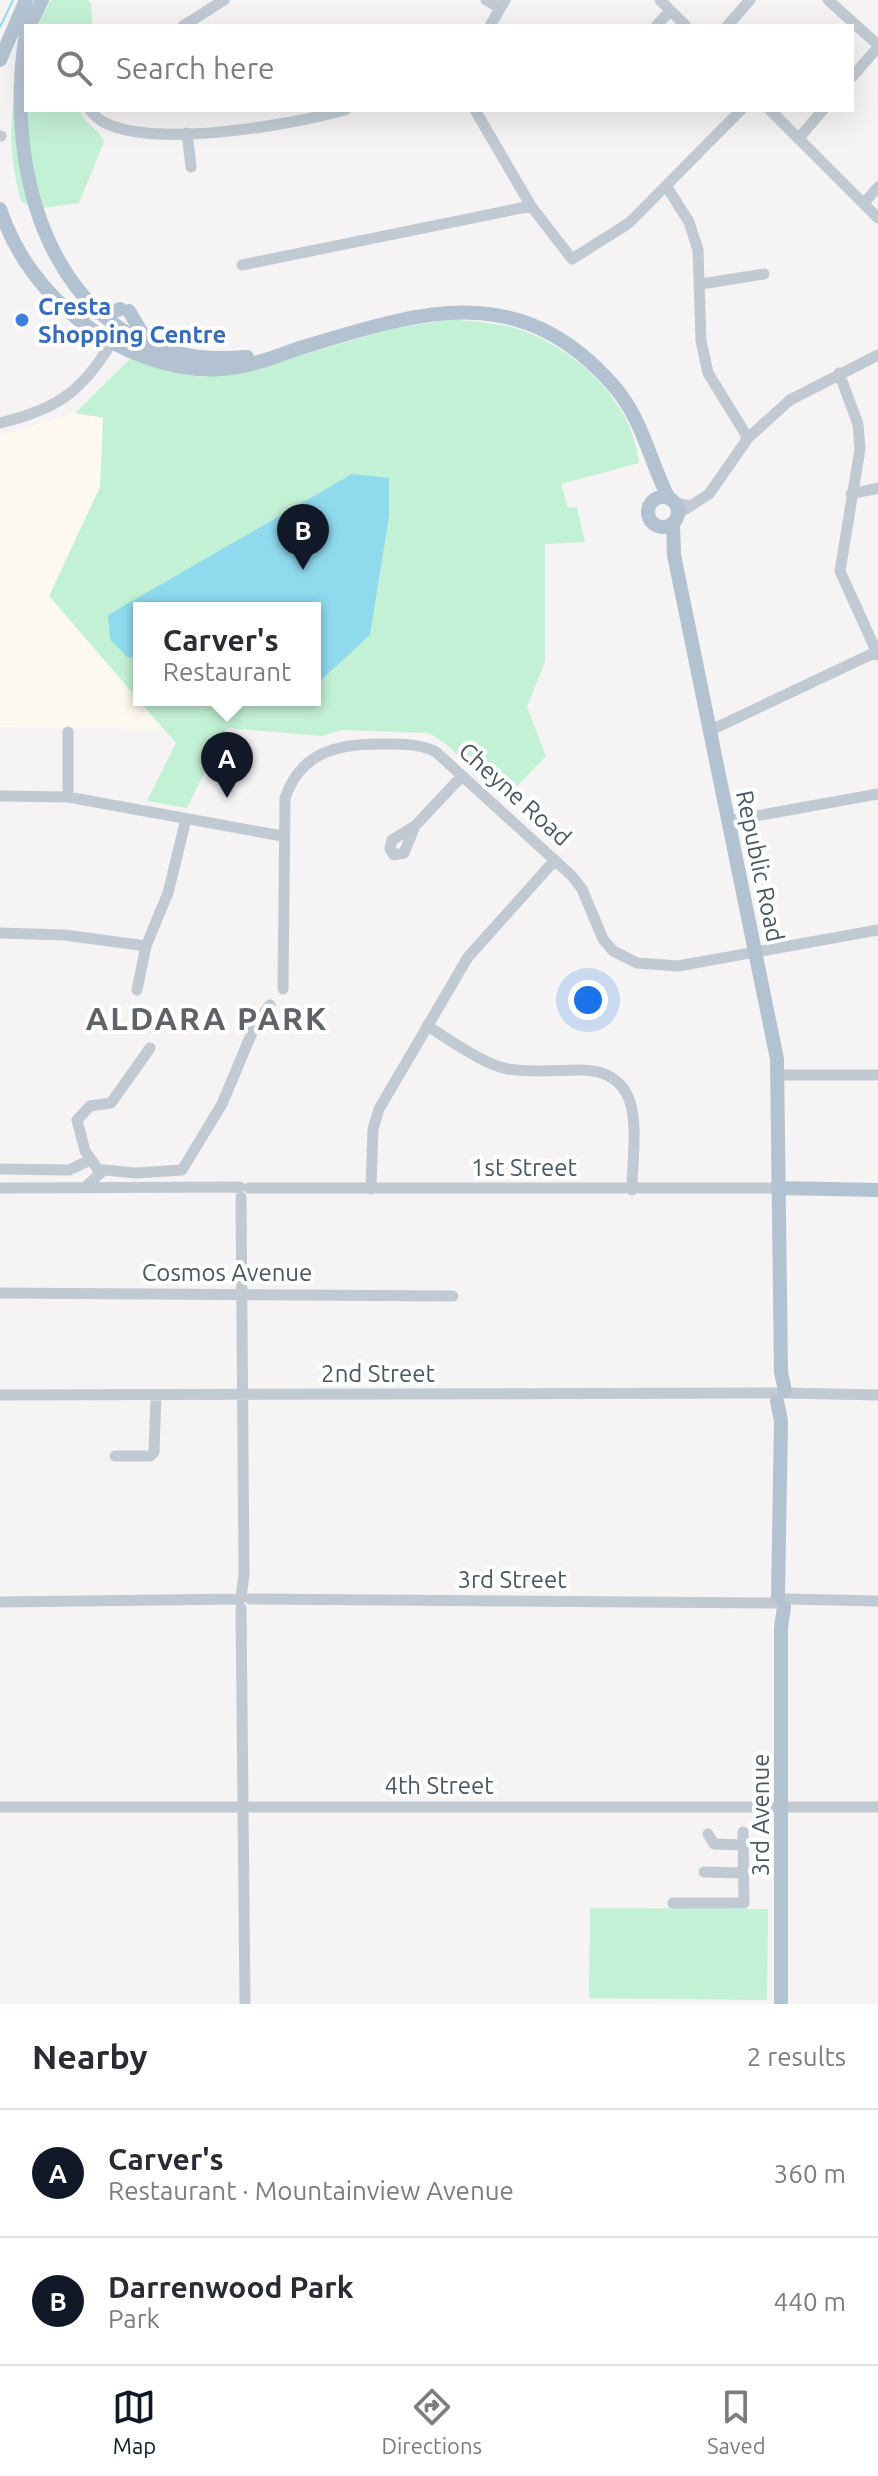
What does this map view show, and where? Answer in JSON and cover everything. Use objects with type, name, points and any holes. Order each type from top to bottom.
[{"type":"main road","points":[[0,60],[26,0]]},
{"type":"main road","points":[[30,24],[42,0]]},
{"type":"main road","points":[[4,93],[24,38]]},
{"type":"main road","name":"Republic Road","points":[[6,204],[40,262],[110,339],[209,358],[283,353]]},
{"type":"main road","name":"Republic Road","points":[[6,204],[13,241],[42,283],[69,312],[110,339],[157,360],[207,369],[239,367],[397,318],[433,312],[481,313],[518,322],[567,344],[612,385],[640,427],[656,474],[673,507],[674,555],[779,1075],[779,1188]]},
{"type":"main road","points":[[83,310],[107,314],[124,310],[149,345]]},
{"type":"main road","points":[[658,526],[673,507]]},
{"type":"main road","name":"Republic Road","points":[[673,507],[648,514],[674,555]]},
{"type":"main road","points":[[779,1188],[878,1190]]},
{"type":"main road","name":"3rd Avenue","points":[[779,1188],[781,2004]]},
{"type":"street","points":[[486,0],[502,4],[491,24]]},
{"type":"street","points":[[660,0],[684,24]]},
{"type":"street","points":[[729,24],[750,0]]},
{"type":"street","points":[[828,0],[878,46],[854,75]]},
{"type":"street","points":[[186,24],[221,1]]},
{"type":"street","points":[[658,24],[670,11]]},
{"type":"street","points":[[91,112],[98,121],[121,131],[187,133],[301,121],[337,112]]},
{"type":"street","points":[[476,112],[531,206],[572,259],[618,232],[667,187],[739,112]]},
{"type":"street","points":[[772,112],[878,218]]},
{"type":"street","points":[[799,138],[821,112]]},
{"type":"street","points":[[187,133],[191,167]]},
{"type":"street","points":[[667,187],[694,236],[701,284],[701,341],[708,373],[748,438]]},
{"type":"street","points":[[864,203],[878,187]]},
{"type":"street","points":[[242,265],[531,206]]},
{"type":"street","points":[[701,284],[764,274]]},
{"type":"street","points":[[0,423],[30,417],[61,403],[85,380],[110,339]]},
{"type":"street","points":[[673,507],[709,494],[748,438],[790,400],[878,355]]},
{"type":"street","points":[[709,731],[877,653],[840,571],[860,437],[839,373]]},
{"type":"street","points":[[851,494],[878,488]]},
{"type":"street","points":[[68,732],[68,797]]},
{"type":"street","name":"Cheyne Road","points":[[283,989],[282,836],[285,798],[293,780],[306,764],[335,747],[423,746],[436,752],[579,884],[603,939],[623,957],[656,966],[678,966],[878,930]]},
{"type":"street","points":[[415,826],[462,776]]},
{"type":"street","points":[[728,821],[878,794]]},
{"type":"street","points":[[0,796],[68,797],[282,836]]},
{"type":"street","points":[[137,990],[146,946],[168,893],[186,819]]},
{"type":"street","points":[[371,1189],[373,1123],[427,1026],[468,957],[555,860]]},
{"type":"street","points":[[0,933],[65,935],[146,946]]},
{"type":"street","points":[[85,1187],[99,1171],[182,1170],[222,1104],[256,1023],[270,1005]]},
{"type":"street","points":[[427,1026],[508,1069],[595,1071],[614,1077],[627,1091],[633,1107],[632,1190]]},
{"type":"street","points":[[99,1171],[90,1160],[77,1124],[79,1117],[90,1106],[111,1103],[150,1048]]},
{"type":"street","points":[[779,1075],[878,1075]]},
{"type":"street","points":[[0,1169],[69,1170],[90,1160]]},
{"type":"street","name":"1st Street","points":[[0,1188],[220,1189],[244,1193],[268,1189],[779,1188]]},
{"type":"street","points":[[244,1193],[242,1807],[245,2004]]},
{"type":"street","name":"Cosmos Avenue","points":[[0,1293],[453,1296]]},
{"type":"street","name":"2nd Street","points":[[0,1395],[878,1395]]},
{"type":"street","points":[[115,1456],[150,1456],[154,1452],[156,1395]]},
{"type":"street","name":"3rd Street","points":[[244,1602],[878,1601]]},
{"type":"street","points":[[0,1602],[244,1602]]},
{"type":"street","name":"4th Street","points":[[0,1807],[878,1807]]},
{"type":"street","points":[[673,1903],[744,1903],[743,1838],[714,1844],[708,1834]]},
{"type":"street","points":[[704,1872],[743,1873]]},
{"type":"shaded area","points":[[75,413],[104,418],[100,487],[50,596],[133,695],[133,706],[143,706],[162,729],[0,727],[0,435]]},
{"type":"green space","points":[[51,0],[88,0],[91,4],[92,24],[38,24]]},
{"type":"green space","points":[[24,59],[24,112],[81,112],[104,142],[79,203],[34,209],[21,201],[12,143],[16,90]]},
{"type":"green space","points":[[453,319],[496,324],[542,339],[581,365],[614,399],[635,441],[639,463],[561,484],[568,508],[577,507],[585,542],[545,544],[545,662],[527,707],[546,756],[505,799],[446,744],[429,733],[342,730],[322,736],[227,728],[187,808],[147,801],[176,743],[144,706],[321,706],[321,602],[133,602],[133,693],[49,596],[100,487],[103,418],[75,413],[130,359],[166,371],[201,377],[240,373],[391,329]]},
{"type":"green space","points":[[590,1908],[768,1909],[767,2000],[589,1998]]},
{"type":"water","points":[[352,474],[389,478],[389,516],[370,635],[321,680],[321,602],[133,602],[133,658],[127,657],[110,639],[108,615]]},
{"type":"waterway","points":[[0,27],[13,0]]},
{"type":"place","name":"Cresta Shopping Centre","points":[[22,320]]},
{"type":"place","name":"Darrenwood Park","points":[[303,570]]},
{"type":"place","name":"Carver's","points":[[227,798]]},
{"type":"district","name":"ALDARA PARK","points":[[207,1018]]}]
